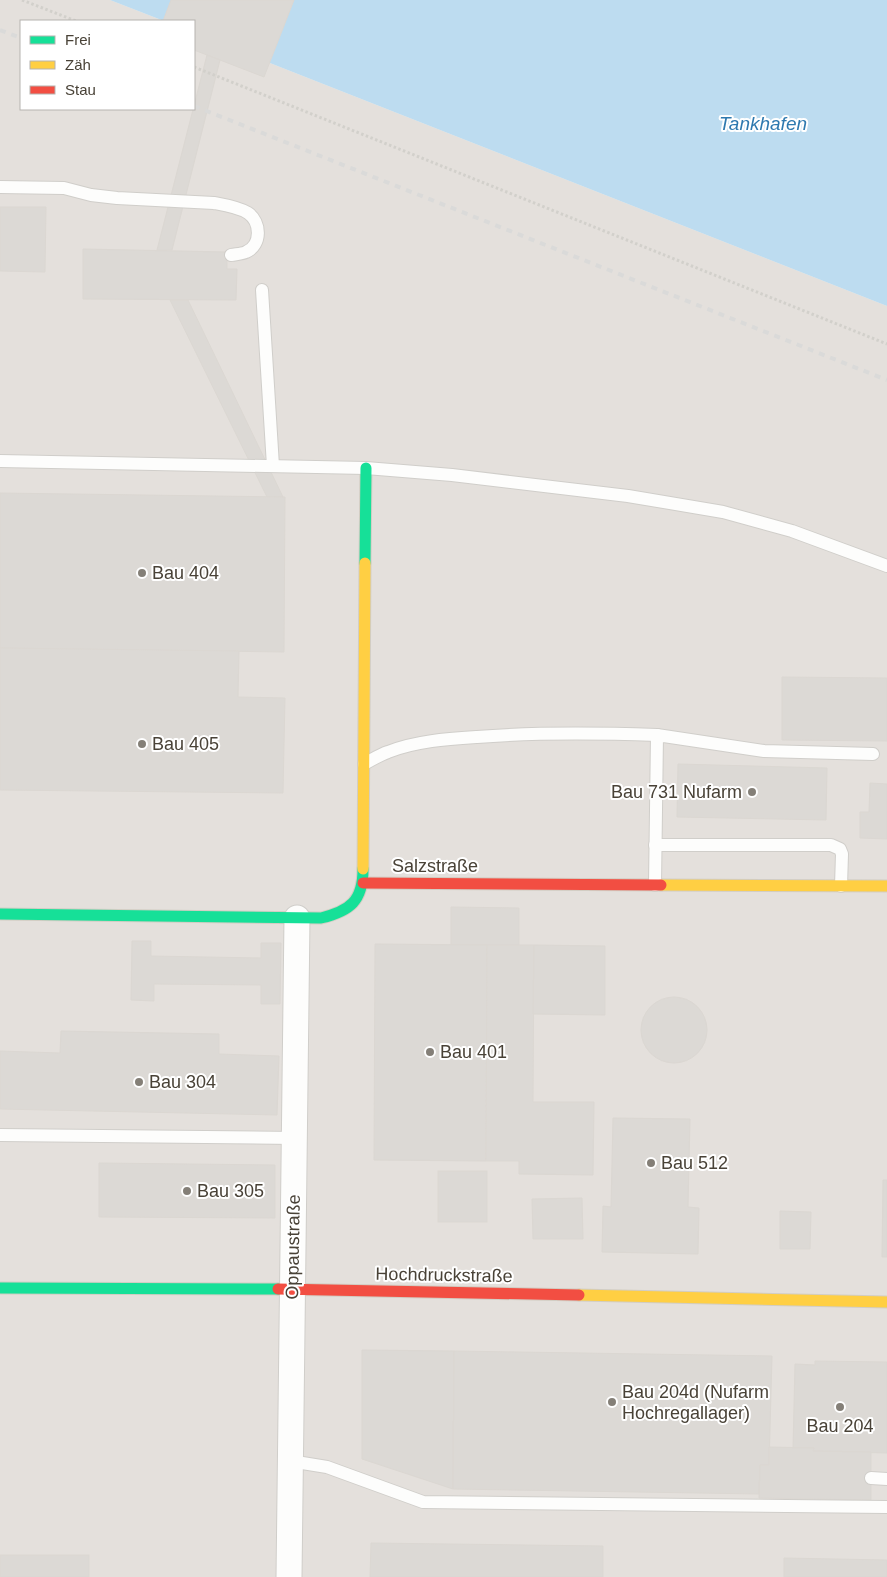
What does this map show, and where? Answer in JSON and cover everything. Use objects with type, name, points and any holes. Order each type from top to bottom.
[{"type":"street","points":[[0,914],[321,918],[344,912],[358,899],[363,883],[366,468]]},
{"type":"street","name":"Salzstraße","points":[[363,883],[887,886]]},
{"type":"street","name":"Oppaustraße","points":[[289,1577],[298,918]]},
{"type":"street","name":"Hochdruckstraße","points":[[0,1288],[292,1290],[887,1302]]},
{"type":"lane","points":[[0,187],[64,188],[92,195],[214,203],[232,207],[248,213],[256,222],[258,234],[257,243],[247,252],[231,255]]},
{"type":"lane","points":[[262,290],[273,466]]},
{"type":"lane","points":[[0,461],[366,468],[452,475],[628,496],[723,512],[792,530],[887,566]]},
{"type":"lane","points":[[364,764],[387,752],[421,743],[462,738],[583,733],[657,735],[764,752],[873,754]]},
{"type":"lane","points":[[655,885],[657,735]]},
{"type":"lane","points":[[655,845],[831,845],[840,849],[842,854],[842,886]]},
{"type":"lane","points":[[0,1136],[295,1138]]},
{"type":"lane","points":[[290,1461],[327,1467],[423,1502],[887,1507]]},
{"type":"lane","points":[[871,1478],[887,1479]]},
{"type":"path","points":[[22,0],[73,20]]},
{"type":"path","points":[[195,67],[887,344]]},
{"type":"shaded area","points":[[0,0],[110,0],[161,20],[20,20],[20,110],[195,110],[195,33],[887,306],[887,1577],[0,1577]]},
{"type":"water","name":"Tankhafen","points":[[110,0],[887,0],[887,306],[195,33],[195,20],[161,20]]},
{"type":"building","points":[[171,0],[294,0],[264,77],[195,50],[195,20],[163,20]]},
{"type":"building","points":[[207,55],[220,60],[172,250],[157,250],[193,110],[195,110],[195,102]]},
{"type":"building","points":[[0,207],[46,207],[45,272],[0,271]]},
{"type":"building","points":[[83,249],[227,252],[227,269],[237,269],[236,300],[83,299]]},
{"type":"building","points":[[170,300],[188,300],[283,497],[267,497]]},
{"type":"building","name":"Bau 404","points":[[0,493],[285,497],[284,652],[0,648]]},
{"type":"building","name":"Bau 405","points":[[0,648],[239,651],[238,697],[285,698],[283,793],[0,790]]},
{"type":"building","points":[[782,677],[887,678],[887,741],[782,740]]},
{"type":"building","name":"Bau 731 Nufarm","points":[[678,764],[827,768],[826,820],[677,817]]},
{"type":"building","points":[[870,783],[887,784],[887,839],[860,838],[860,812],[869,812]]},
{"type":"building","points":[[451,907],[519,908],[519,945],[451,945]]},
{"type":"building","points":[[132,941],[151,941],[151,956],[261,958],[261,943],[281,943],[280,1004],[261,1004],[261,985],[154,984],[154,1001],[131,1000]]},
{"type":"building","name":"Bau 401","points":[[375,944],[487,945],[486,1161],[374,1160]]},
{"type":"building","points":[[487,945],[534,945],[533,1102],[594,1102],[593,1175],[519,1174],[519,1161],[486,1161]]},
{"type":"building","points":[[534,945],[605,946],[605,1015],[533,1014]]},
{"type":"building","points":[[674,997],[687,1000],[697,1007],[704,1017],[707,1030],[704,1043],[697,1053],[687,1060],[674,1063],[661,1060],[651,1053],[644,1043],[641,1030],[644,1017],[651,1007],[661,1000]]},
{"type":"building","name":"Bau 304","points":[[61,1031],[219,1034],[219,1054],[279,1056],[277,1115],[0,1109],[0,1051],[60,1053]]},
{"type":"building","name":"Bau 512","points":[[613,1118],[690,1119],[688,1207],[699,1208],[698,1254],[602,1252],[603,1206],[611,1207]]},
{"type":"building","name":"Bau 305","points":[[99,1163],[275,1165],[275,1218],[99,1217]]},
{"type":"building","points":[[438,1171],[487,1171],[487,1222],[438,1222]]},
{"type":"building","points":[[883,1180],[887,1180],[887,1257],[882,1257]]},
{"type":"building","points":[[582,1198],[583,1239],[533,1239],[532,1199]]},
{"type":"building","points":[[780,1211],[811,1212],[810,1249],[780,1249]]},
{"type":"building","points":[[362,1350],[454,1351],[453,1489],[362,1459]]},
{"type":"building","name":"Bau 204d (Nufarm Hochregallager)","points":[[454,1351],[772,1356],[769,1465],[760,1465],[759,1494],[453,1489]]},
{"type":"building","name":"Bau 204","points":[[815,1361],[887,1362],[887,1453],[813,1451],[814,1448],[793,1449],[795,1364],[815,1365]]},
{"type":"building","points":[[769,1447],[814,1448],[813,1451],[871,1452],[871,1500],[759,1498],[760,1465],[769,1465]]},
{"type":"building","points":[[371,1543],[603,1546],[603,1577],[370,1577]]},
{"type":"building","points":[[0,1555],[89,1555],[89,1577],[0,1577]]},
{"type":"building","points":[[784,1558],[887,1560],[887,1577],[784,1577]]},
{"type":"railway","points":[[0,30],[20,38]]},
{"type":"railway","points":[[195,106],[887,380]]},
{"type":"traffic: fast","points":[[365,563],[366,468]]},
{"type":"traffic: fast","points":[[0,914],[321,918],[340,912],[353,903],[361,889],[363,869]]},
{"type":"traffic: fast","points":[[0,1288],[278,1289]]},
{"type":"traffic: slow","points":[[363,869],[365,563]]},
{"type":"traffic: slow","points":[[661,885],[887,886]]},
{"type":"traffic: slow","points":[[579,1295],[887,1302]]},
{"type":"traffic: jam","points":[[363,883],[661,885]]},
{"type":"traffic: jam","points":[[278,1289],[579,1295]]},
{"type":"place","name":"Bau 404","points":[[142,573]]},
{"type":"place","name":"Bau 405","points":[[142,744]]},
{"type":"place","name":"Bau 731 Nufarm","points":[[752,792]]},
{"type":"place","name":"Bau 401","points":[[430,1052]]},
{"type":"place","name":"Bau 304","points":[[139,1082]]},
{"type":"place","name":"Bau 512","points":[[651,1163]]},
{"type":"place","name":"Bau 305","points":[[187,1191]]},
{"type":"place","name":"Bau 204d (Nufarm Hochregallager)","points":[[612,1402]]},
{"type":"place","name":"Bau 204","points":[[840,1407]]}]
